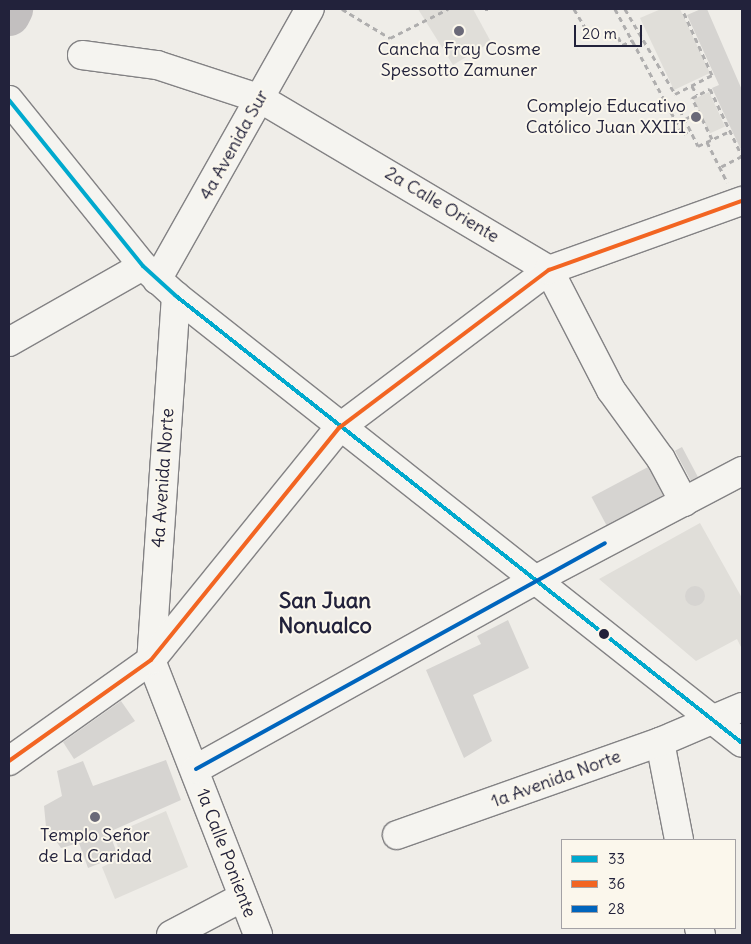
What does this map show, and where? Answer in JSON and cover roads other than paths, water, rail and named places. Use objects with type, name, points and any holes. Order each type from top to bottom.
[{"type":"street","name":"4a Avenida Sur","points":[[159,281],[310,9]]},
{"type":"street","name":"2a Calle Oriente","points":[[82,55],[157,65],[261,99],[549,270]]},
{"type":"street","points":[[9,100],[159,281],[339,428],[537,579],[742,743]]},
{"type":"street","points":[[9,761],[151,660],[339,428],[549,270],[740,202]]},
{"type":"street","points":[[549,270],[611,390],[660,459],[684,502]]},
{"type":"street","points":[[9,342],[159,281]]},
{"type":"street","name":"4a Avenida Norte","points":[[151,660],[159,281]]},
{"type":"street","points":[[196,770],[537,579],[742,471]]},
{"type":"street","name":"1a Calle Poniente","points":[[151,660],[196,770],[258,935]]},
{"type":"street","name":"1a Avenida Norte","points":[[397,835],[660,742],[742,707]]},
{"type":"street","points":[[660,742],[679,839]]},
{"type":"street","points":[[170,935],[243,897]]},
{"type":"waterway","points":[[9,15],[12,9]]},
{"type":"place","name":"Cancha Fray Cosme Spessotto Zamuner","points":[[459,31]]},
{"type":"place","name":"Complejo Educativo Católico Juan XXIII","points":[[696,117]]},
{"type":"place","name":"Templo Señor de La Caridad","points":[[95,817]]},
{"type":"district","name":"San Juan Nonualco","points":[[325,612]]}]
